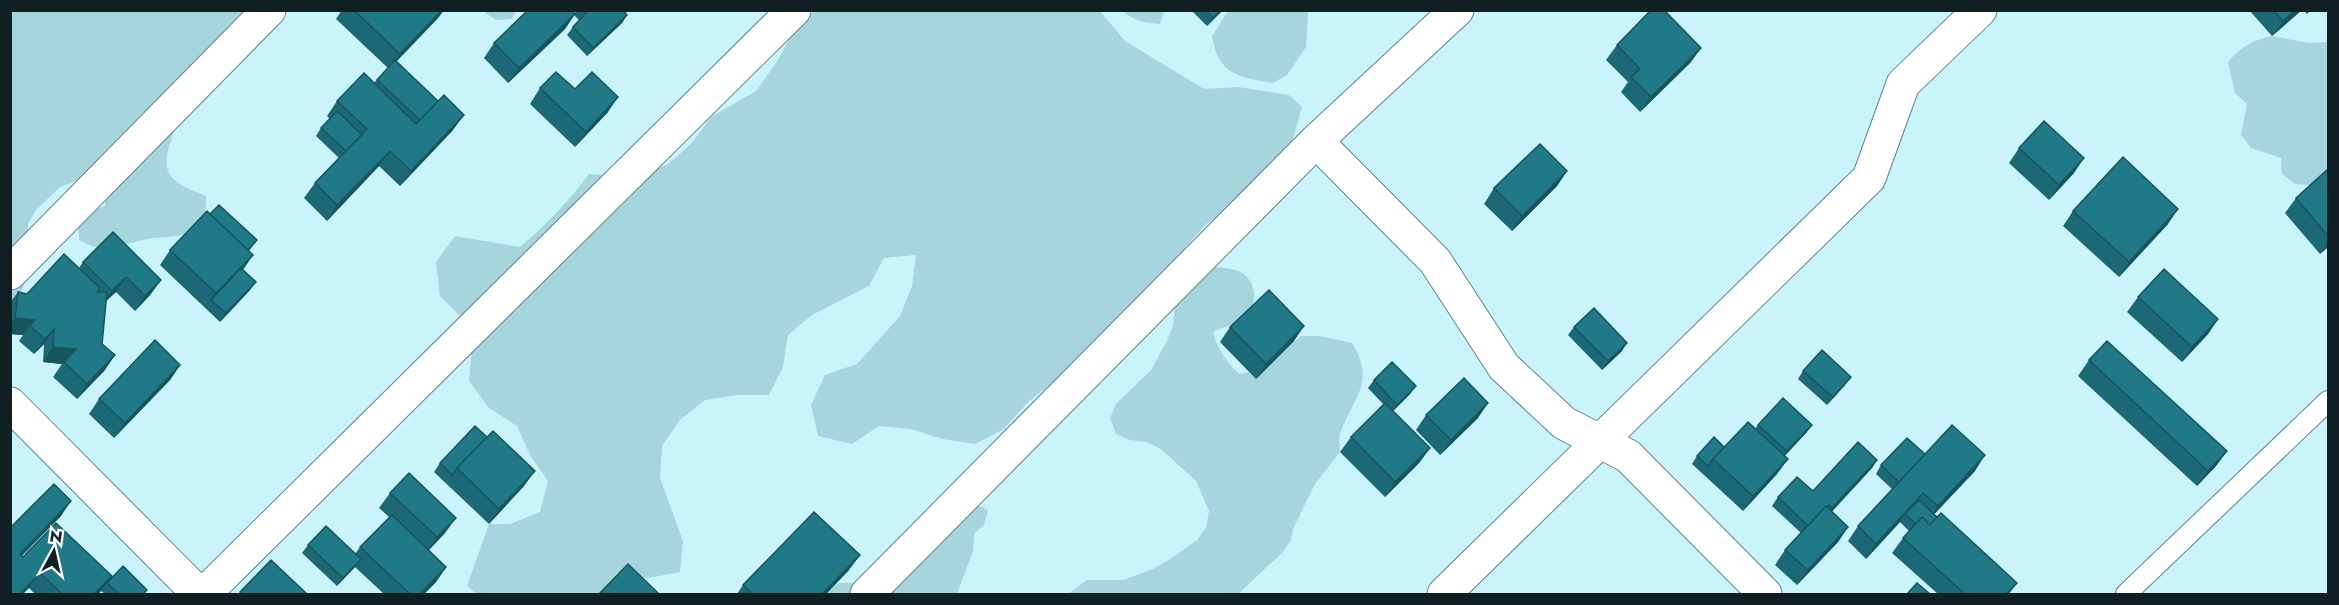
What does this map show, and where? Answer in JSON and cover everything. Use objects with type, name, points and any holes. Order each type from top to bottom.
[{"type":"street","points":[[10,273],[269,10]]},
{"type":"street","points":[[204,594],[795,10]]},
{"type":"street","points":[[867,594],[1316,141],[1456,10]]},
{"type":"street","points":[[1444,594],[1869,178],[1904,84],[1980,10]]},
{"type":"street","points":[[1316,141],[1435,261],[1504,367],[1558,418],[1598,442],[1628,456],[1765,594]]},
{"type":"street","points":[[10,404],[199,594]]},
{"type":"lane","points":[[2126,594],[2328,401]]},
{"type":"shaded area","points":[[11,11],[244,11],[228,29],[199,78],[179,119],[167,154],[167,167],[172,178],[182,186],[206,196],[205,213],[200,224],[186,234],[116,246],[94,247],[79,240],[78,224],[89,211],[105,206],[106,190],[91,182],[76,181],[60,187],[36,210],[28,224],[27,274],[16,309],[11,308]]},
{"type":"shaded area","points":[[483,11],[516,11],[512,19],[496,20]]},
{"type":"shaded area","points":[[816,11],[1100,11],[1125,41],[1204,89],[1238,87],[1289,95],[1302,107],[1293,139],[1269,184],[1257,196],[1206,224],[1173,262],[1150,294],[1122,311],[1081,364],[1053,382],[1027,403],[1004,429],[975,444],[942,439],[911,429],[879,426],[852,444],[818,436],[811,405],[825,375],[857,364],[900,316],[912,286],[916,255],[884,258],[869,286],[812,315],[788,335],[783,367],[769,395],[737,395],[705,400],[680,420],[662,446],[660,478],[683,541],[680,572],[649,578],[617,579],[609,594],[477,594],[467,586],[489,524],[510,524],[540,512],[548,481],[530,455],[517,426],[489,408],[469,381],[472,348],[462,318],[440,296],[436,262],[455,236],[520,247],[556,213],[589,174],[619,176],[636,174],[667,165],[692,143],[711,117],[756,91],[776,63],[801,19]]},
{"type":"shaded area","points":[[1123,11],[1164,11],[1160,24],[1140,21]]},
{"type":"shaded area","points":[[1228,11],[1307,11],[1306,47],[1287,75],[1273,83],[1240,76],[1225,66],[1219,59],[1212,36]]},
{"type":"shaded area","points":[[2272,36],[2309,43],[2328,42],[2328,195],[2310,185],[2295,184],[2282,174],[2281,158],[2251,148],[2241,135],[2247,104],[2235,93],[2228,62],[2247,45]]},
{"type":"shaded area","points":[[1214,267],[1243,273],[1250,281],[1254,292],[1251,310],[1244,319],[1213,332],[1223,355],[1239,374],[1256,371],[1301,336],[1319,336],[1352,343],[1359,357],[1362,380],[1356,400],[1340,434],[1340,452],[1315,484],[1293,529],[1291,540],[1282,553],[1238,594],[1068,594],[1087,580],[1123,580],[1153,569],[1197,540],[1206,528],[1209,511],[1196,481],[1161,449],[1146,442],[1130,440],[1116,434],[1110,418],[1116,404],[1151,370],[1167,341],[1173,326],[1176,295]]},
{"type":"shaded area","points":[[974,503],[988,510],[984,525],[974,534],[973,551],[957,594],[816,594],[840,583],[856,583]]},
{"type":"building","points":[[354,10],[442,10],[400,54]]},
{"type":"building","points":[[528,10],[572,10],[575,14],[519,68],[494,43]]},
{"type":"building","points":[[584,10],[623,10],[627,15],[593,48],[573,27],[586,13]]},
{"type":"building","points":[[1205,10],[1220,10],[1213,18]]},
{"type":"building","points":[[1651,10],[1664,10],[1701,48],[1651,97],[1631,77],[1640,69],[1617,45]]},
{"type":"building","points":[[2273,10],[2295,10],[2283,21]]},
{"type":"building","points":[[395,60],[438,101],[420,120],[377,80]]},
{"type":"building","points":[[556,72],[575,89],[592,72],[618,97],[586,132],[540,88]]},
{"type":"building","points":[[364,73],[416,124],[444,95],[464,115],[411,171],[390,151],[337,205],[315,183],[367,129],[337,101]]},
{"type":"building","points":[[337,111],[362,135],[346,151],[321,128]]},
{"type":"building","points":[[2044,121],[2084,158],[2059,185],[2019,148]]},
{"type":"building","points":[[1540,144],[1567,171],[1522,216],[1494,188]]},
{"type":"building","points":[[2123,157],[2178,209],[2129,262],[2073,211]]},
{"type":"building","points":[[2328,169],[2328,236],[2296,198]]},
{"type":"building","points":[[219,205],[257,240],[248,250],[210,214]]},
{"type":"building","points":[[207,211],[253,255],[216,293],[170,250]]},
{"type":"building","points":[[113,232],[161,280],[145,296],[126,277],[112,291],[83,262]]},
{"type":"building","points":[[64,254],[100,288],[97,292],[107,292],[102,344],[115,355],[87,384],[64,362],[76,349],[53,347],[54,329],[45,339],[30,326],[35,320],[15,318],[18,292],[27,294]]},
{"type":"building","points":[[241,268],[256,282],[226,313],[211,300]]},
{"type":"building","points":[[2164,269],[2218,319],[2192,347],[2138,297]]},
{"type":"building","points":[[1269,290],[1304,326],[1266,364],[1230,327]]},
{"type":"building","points":[[1594,308],[1627,343],[1608,361],[1574,327]]},
{"type":"building","points":[[155,340],[180,365],[125,423],[99,399]]},
{"type":"building","points":[[2107,341],[2227,451],[2208,471],[2089,360]]},
{"type":"building","points":[[1822,350],[1851,377],[1833,397],[1803,371]]},
{"type":"building","points":[[1392,362],[1416,386],[1397,405],[1374,380]]},
{"type":"building","points":[[1464,378],[1488,403],[1451,440],[1426,415]]},
{"type":"building","points":[[1783,398],[1812,425],[1787,451],[1758,425]]},
{"type":"building","points":[[1385,403],[1430,448],[1395,482],[1351,437]]},
{"type":"building","points":[[1748,422],[1788,459],[1753,496],[1713,459]]},
{"type":"building","points":[[1952,425],[1985,455],[1938,506],[1923,493],[1876,544],[1858,526]]},
{"type":"building","points":[[475,426],[487,437],[452,475],[440,463]]},
{"type":"building","points":[[493,431],[535,471],[499,509],[457,468]]},
{"type":"building","points":[[1714,437],[1724,447],[1708,466],[1697,456]]},
{"type":"building","points":[[1907,438],[1925,454],[1899,482],[1881,465]]},
{"type":"building","points":[[1858,442],[1877,460],[1832,508],[1829,505],[1826,506],[1808,526],[1778,497],[1797,477],[1813,491]]},
{"type":"building","points":[[409,473],[456,518],[437,537],[390,493]]},
{"type":"building","points":[[54,484],[71,501],[20,554],[23,557],[56,523],[112,576],[94,594],[62,594],[40,573],[20,594],[10,594],[10,528]]},
{"type":"building","points":[[1919,500],[1937,517],[1930,525],[1922,517],[1916,524],[1905,514]]},
{"type":"building","points":[[1826,506],[1848,527],[1808,570],[1785,550]]},
{"type":"building","points":[[814,512],[860,555],[822,594],[753,594],[743,585]]},
{"type":"building","points":[[1941,513],[2017,583],[2006,594],[1965,594],[1903,538],[1922,517],[1930,525]]},
{"type":"building","points":[[392,515],[446,567],[420,594],[410,594],[360,547]]},
{"type":"building","points":[[326,526],[361,559],[343,578],[308,545]]},
{"type":"building","points":[[271,560],[307,594],[242,594],[240,592]]},
{"type":"building","points":[[628,564],[659,594],[599,594]]},
{"type":"building","points":[[123,566],[147,590],[143,594],[119,594],[107,583]]},
{"type":"building","points":[[1917,583],[1930,594],[1907,594]]}]
